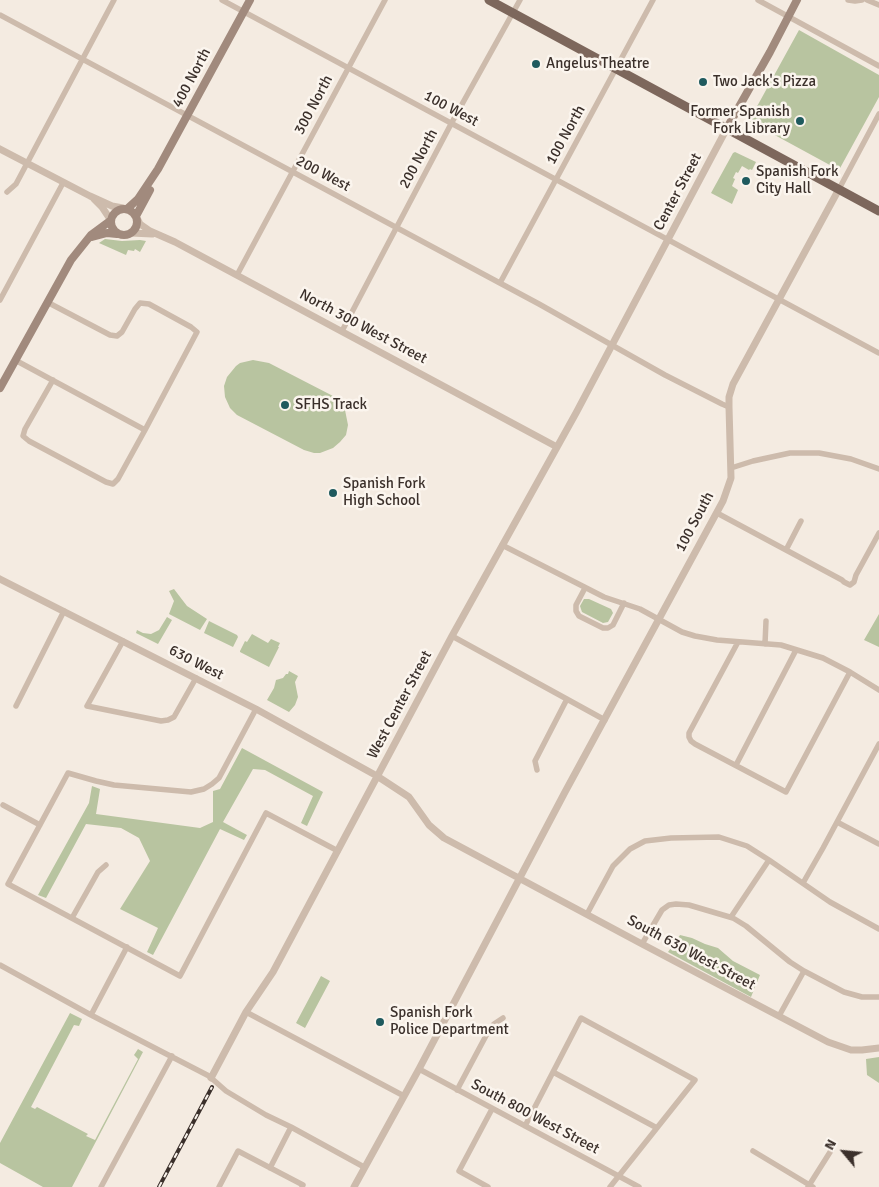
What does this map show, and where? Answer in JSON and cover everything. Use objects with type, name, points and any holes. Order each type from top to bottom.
[{"type":"main road","name":"400 North","points":[[125,208],[138,199],[158,169],[250,0]]},
{"type":"main road","points":[[489,0],[879,211]]},
{"type":"main road","name":"Center Street","points":[[727,128],[797,0]]},
{"type":"main road","name":"400 North","points":[[136,217],[158,169]]},
{"type":"main road","points":[[0,388],[67,266],[86,240],[110,220],[115,211],[125,208],[131,210],[136,217],[136,227],[127,235],[103,233],[86,240]]},
{"type":"main road","points":[[110,220],[112,228],[118,234]]},
{"type":"street","points":[[7,192],[16,184],[114,0]]},
{"type":"street","name":"100 West","points":[[222,0],[879,353]]},
{"type":"street","name":"300 North","points":[[237,275],[385,0]]},
{"type":"street","name":"200 North","points":[[342,331],[451,124],[520,0]]},
{"type":"street","name":"100 North","points":[[500,283],[653,0]]},
{"type":"street","points":[[758,0],[879,66]]},
{"type":"street","points":[[848,0],[862,0]]},
{"type":"street","points":[[867,0],[879,5]]},
{"type":"street","name":"200 West","points":[[0,15],[500,283],[633,357],[729,406]]},
{"type":"street","name":"100 South","points":[[354,1187],[419,1069],[604,720],[724,501],[731,478],[729,397],[735,379],[840,189],[879,114]]},
{"type":"street","name":"Center Street","points":[[612,345],[727,128]]},
{"type":"street","points":[[0,149],[90,196],[112,206],[125,208]]},
{"type":"street","points":[[0,300],[63,182]]},
{"type":"street","points":[[90,196],[102,207],[110,220]]},
{"type":"street","points":[[136,217],[142,226],[154,234]]},
{"type":"street","points":[[131,233],[154,234]]},
{"type":"street","name":"North 300 West Street","points":[[154,234],[167,238],[557,447]]},
{"type":"street","points":[[47,302],[110,335],[117,336],[122,332],[140,303],[149,304],[197,332],[118,479],[113,484],[29,441],[23,436],[25,429],[53,380]]},
{"type":"street","name":"West Center Street","points":[[211,1078],[246,1012],[273,972],[452,636],[612,345]]},
{"type":"street","points":[[16,360],[145,430]]},
{"type":"street","points":[[731,468],[790,453],[819,453],[851,459],[879,469]]},
{"type":"street","points":[[717,513],[850,585],[854,582],[879,532]]},
{"type":"street","points":[[786,550],[801,521]]},
{"type":"street","points":[[502,545],[604,598],[640,609],[676,629],[695,636],[717,640],[781,645],[823,658],[879,690]]},
{"type":"street","name":"630 West","points":[[0,579],[256,709],[377,776],[409,797],[429,825],[444,838],[519,878]]},
{"type":"street","points":[[586,588],[576,605],[576,611],[579,616],[603,628],[613,625],[624,603]]},
{"type":"street","points":[[16,706],[64,611]]},
{"type":"street","points":[[766,621],[766,644]]},
{"type":"street","points":[[452,636],[604,720]]},
{"type":"street","points":[[123,641],[87,706],[161,721],[168,720],[174,717],[196,678]]},
{"type":"street","points":[[738,642],[689,737],[694,744],[786,792],[850,672]]},
{"type":"street","points":[[736,765],[796,650]]},
{"type":"street","points":[[537,770],[535,761],[567,699]]},
{"type":"street","points":[[256,709],[221,774],[216,781],[200,790],[191,792],[132,786],[96,781],[68,773],[8,884],[180,976],[266,813],[338,851]]},
{"type":"street","points":[[803,882],[879,744]]},
{"type":"street","points":[[3,805],[40,825]]},
{"type":"street","points":[[837,822],[879,844]]},
{"type":"street","points":[[587,914],[613,866],[630,849],[645,841],[671,838],[720,837],[747,846],[830,902],[879,929]]},
{"type":"street","points":[[731,917],[769,860]]},
{"type":"street","points":[[72,918],[98,872],[106,864]]},
{"type":"street","name":"South 630 West Street","points":[[519,878],[828,1042],[851,1050],[879,1048]]},
{"type":"street","points":[[642,944],[662,910],[669,905],[689,905],[731,917],[746,926],[790,962],[844,992],[862,997],[879,997]]},
{"type":"street","points":[[91,1015],[128,947]]},
{"type":"street","points":[[0,965],[91,1015],[172,1056],[211,1078],[226,1091],[266,1115],[291,1126],[364,1167]]},
{"type":"street","points":[[779,1016],[804,971]]},
{"type":"street","points":[[246,1012],[404,1096]]},
{"type":"street","points":[[457,1090],[488,1032],[494,1024],[503,1018]]},
{"type":"street","points":[[525,1126],[582,1018],[695,1080],[610,1187]]},
{"type":"street","points":[[101,1187],[172,1056]]},
{"type":"street","name":"South 800 West Street","points":[[419,1069],[639,1187]]},
{"type":"street","points":[[552,1072],[657,1128]]},
{"type":"street","points":[[488,1187],[458,1171],[492,1109]]},
{"type":"street","points":[[270,1168],[291,1126]]},
{"type":"street","points":[[753,1151],[810,1186],[832,1149]]},
{"type":"street","points":[[219,1187],[238,1151],[302,1186]]},
{"type":"green space","points":[[799,30],[879,75],[879,97],[839,170],[749,121]]},
{"type":"green space","points":[[735,152],[756,162],[752,170],[742,166],[738,173],[736,172],[732,186],[738,190],[732,204],[711,193]]},
{"type":"green space","points":[[105,239],[146,241],[140,252],[135,249],[134,251],[128,250],[126,255],[99,243]]},
{"type":"green space","name":"SFHS Track","points":[[253,360],[269,363],[333,396],[345,410],[348,425],[346,435],[340,442],[333,448],[320,453],[314,453],[304,450],[237,415],[230,408],[225,397],[224,386],[227,377],[236,366]]},
{"type":"green space","points":[[174,589],[187,606],[207,619],[200,630],[169,614],[174,601],[169,591]]},
{"type":"green space","points":[[584,599],[589,599],[611,609],[613,613],[608,622],[603,623],[582,612],[580,606]]},
{"type":"green space","points":[[879,614],[879,647],[864,640]]},
{"type":"green space","points":[[167,617],[172,620],[158,644],[136,633],[137,630],[151,634],[159,630]]},
{"type":"green space","points":[[209,621],[237,635],[238,637],[233,647],[204,633]]},
{"type":"green space","points":[[252,634],[268,643],[271,639],[280,643],[269,667],[240,652],[245,641],[247,642]]},
{"type":"green space","points":[[289,671],[298,676],[295,682],[298,697],[295,705],[289,712],[267,700],[276,680],[283,678]]},
{"type":"green space","points":[[242,748],[323,792],[307,826],[301,823],[313,796],[265,770],[253,769],[223,822],[247,835],[244,840],[220,829],[153,955],[147,952],[158,928],[120,909],[150,861],[139,838],[121,828],[86,824],[46,898],[38,895],[89,803],[92,786],[100,789],[96,814],[200,828],[213,822],[213,791],[220,789]]},
{"type":"green space","points":[[680,935],[718,948],[733,961],[760,975],[751,997],[668,952]]},
{"type":"green space","points":[[321,976],[330,981],[305,1028],[296,1023]]},
{"type":"green space","points":[[70,1013],[82,1019],[79,1026],[74,1025],[31,1107],[35,1109],[37,1107],[88,1134],[86,1136],[95,1140],[138,1059],[134,1055],[138,1049],[143,1052],[72,1187],[43,1187],[0,1163],[0,1143]]},
{"type":"green space","points":[[879,1057],[879,1083],[867,1075],[866,1059]]},
{"type":"railway","points":[[159,1187],[212,1087]]},
{"type":"place","name":"Angelus Theatre","points":[[536,64]]},
{"type":"place","name":"Two Jack's Pizza","points":[[703,82]]},
{"type":"place","name":"Former Spanish Fork Library","points":[[800,121]]},
{"type":"place","name":"Spanish Fork City Hall","points":[[746,181]]},
{"type":"place","name":"SFHS Track","points":[[285,405]]},
{"type":"place","name":"Spanish Fork High School","points":[[333,493]]},
{"type":"place","name":"Spanish Fork Police Department","points":[[380,1022]]}]
